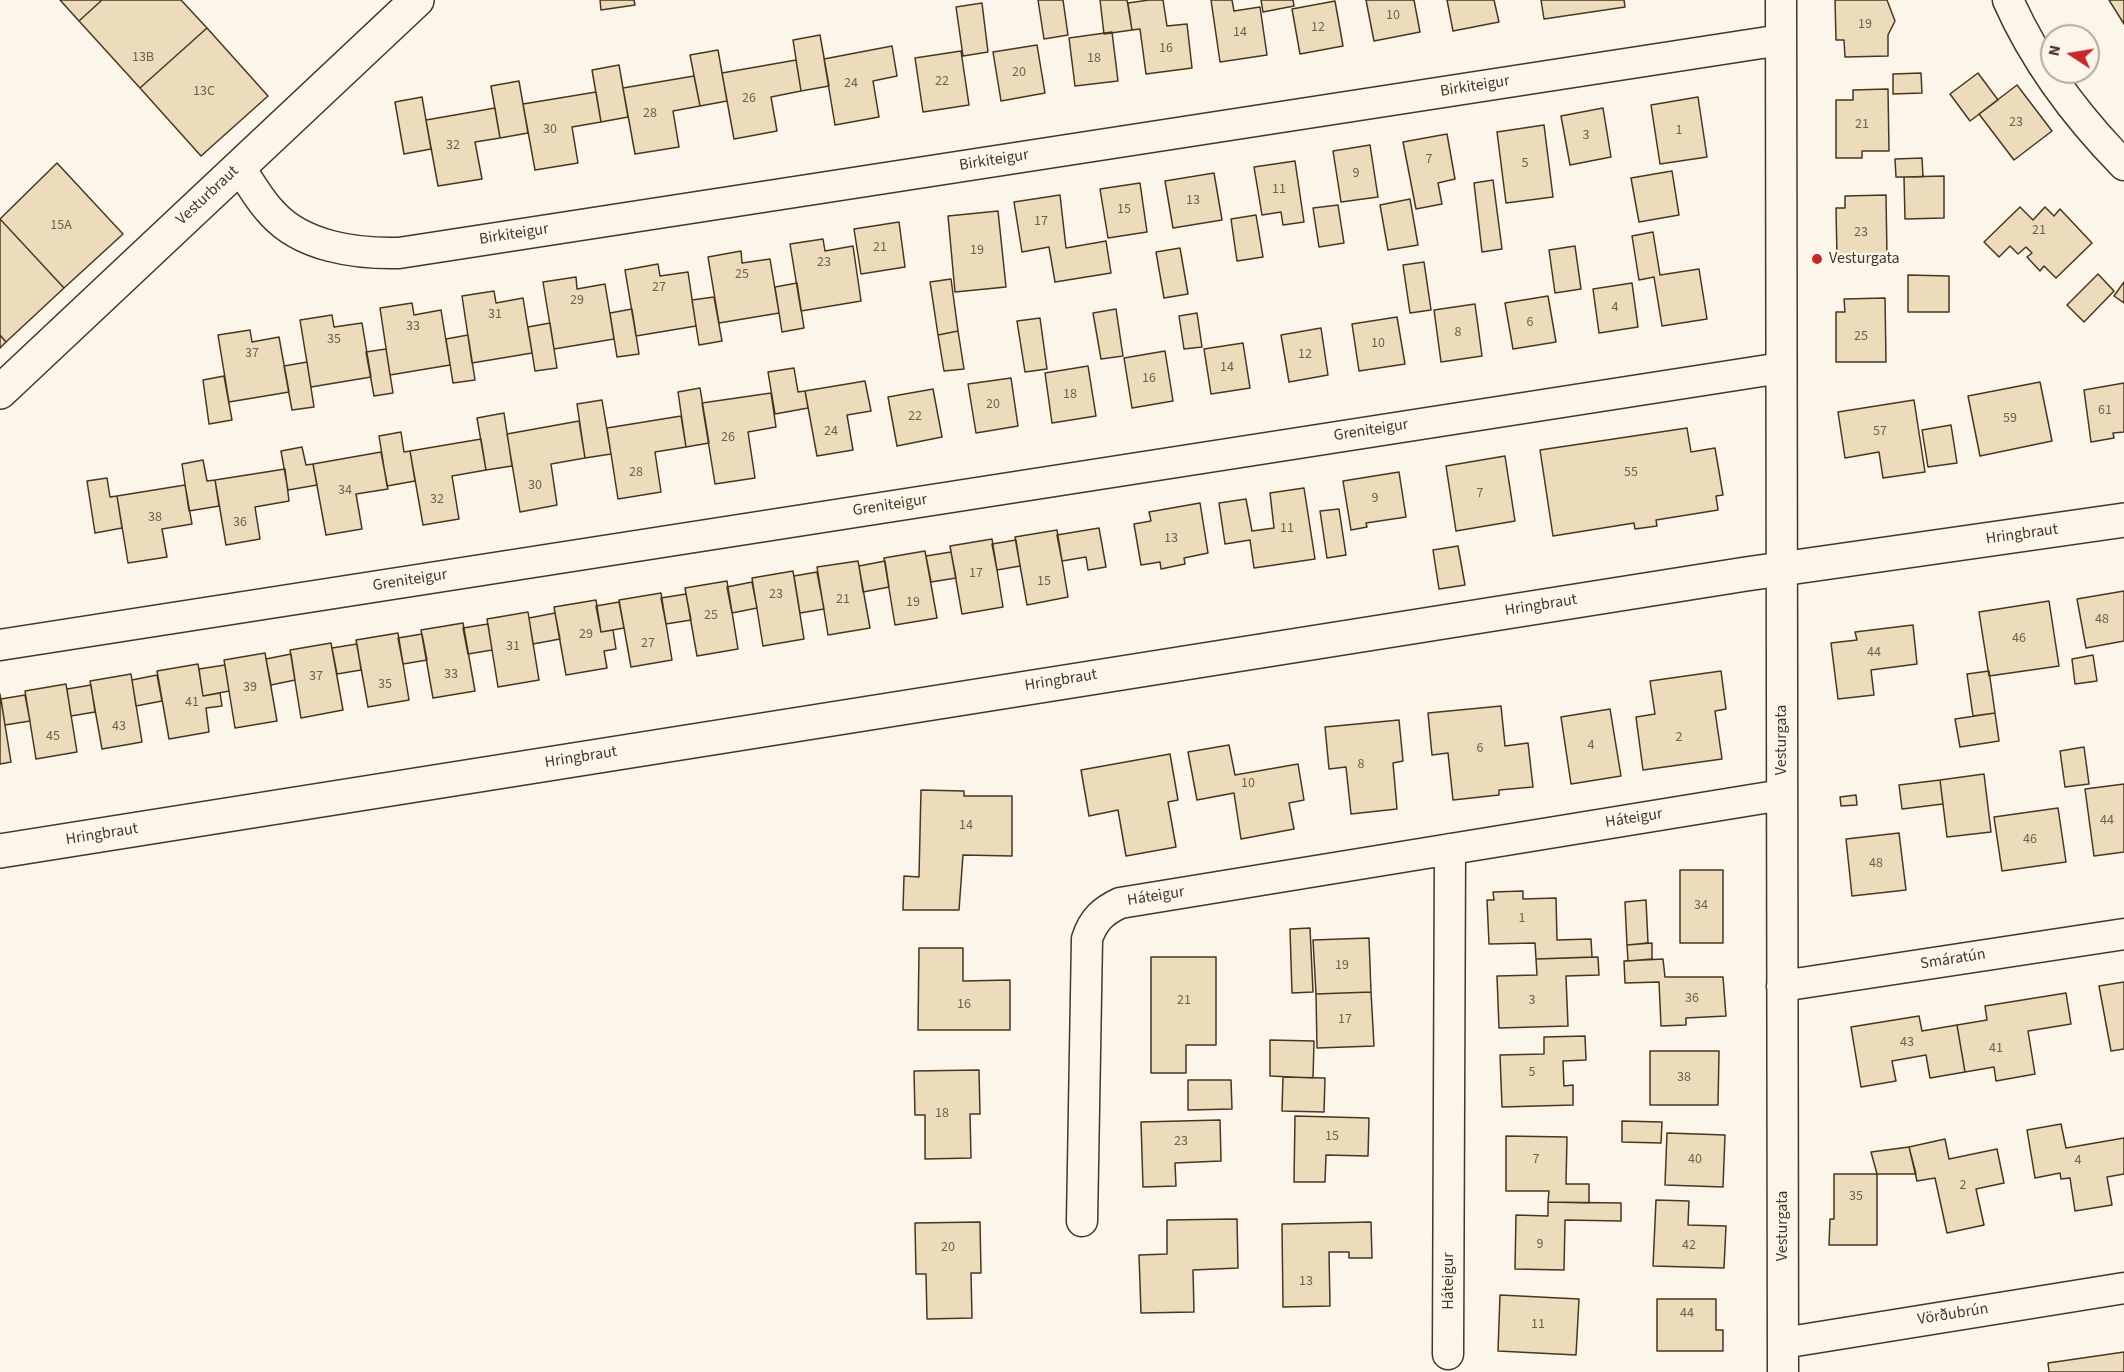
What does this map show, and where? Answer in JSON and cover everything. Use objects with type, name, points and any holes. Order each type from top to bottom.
[{"type":"main road","name":"Vesturbraut","points":[[0,392],[417,0]]},
{"type":"main road","name":"Hringbraut","points":[[0,851],[889,708],[1782,570],[2124,520]]},
{"type":"street","name":"Vesturgata","points":[[1781,0],[1783,1358]]},
{"type":"street","points":[[2008,0],[2041,60],[2073,106],[2124,165]]},
{"type":"street","name":"Birkiteigur","points":[[239,167],[273,215],[299,232],[327,245],[351,251],[399,253],[1781,40]]},
{"type":"street","name":"Greniteigur","points":[[0,645],[1781,368]]},
{"type":"street","name":"Háteigur","points":[[1082,1221],[1086,951],[1090,928],[1097,918],[1120,903],[1782,795]]},
{"type":"street","name":"Háteigur","points":[[1449,1354],[1450,849]]},
{"type":"street","name":"Smáratún","points":[[1782,986],[2124,933]]},
{"type":"street","name":"Vörðubrún","points":[[1783,1358],[2124,1287]]},
{"type":"building","points":[[60,0],[102,0],[79,21]]},
{"type":"building","points":[[102,0],[181,0],[207,28],[140,88],[79,21]]},
{"type":"building","points":[[600,0],[634,0],[635,5],[601,10]]},
{"type":"building","points":[[1038,0],[1063,0],[1068,35],[1044,39]]},
{"type":"building","points":[[1100,0],[1127,0],[1132,30],[1104,34]]},
{"type":"building","points":[[1163,0],[1167,26],[1187,24],[1192,68],[1146,74],[1140,29],[1132,30],[1128,3]]},
{"type":"building","points":[[1211,0],[1232,0],[1234,11],[1260,7],[1267,55],[1220,62]]},
{"type":"building","points":[[1261,0],[1293,0],[1294,6],[1263,12]]},
{"type":"building","points":[[1366,0],[1414,0],[1420,32],[1374,41]]},
{"type":"building","points":[[1447,0],[1494,0],[1499,22],[1453,31]]},
{"type":"building","points":[[1541,0],[1624,0],[1625,7],[1544,19]]},
{"type":"building","points":[[1835,0],[1887,0],[1895,21],[1888,35],[1888,56],[1845,57],[1844,40],[1836,40]]},
{"type":"building","points":[[2109,0],[2124,0],[2124,24]]},
{"type":"building","points":[[1335,1],[1343,46],[1300,54],[1292,9]]},
{"type":"building","points":[[982,3],[988,52],[963,56],[956,7]]},
{"type":"building","points":[[207,28],[268,96],[201,156],[140,88]]},
{"type":"building","points":[[1112,32],[1118,81],[1075,86],[1069,38]]},
{"type":"building","points":[[820,35],[829,86],[801,91],[793,40]]},
{"type":"building","points":[[1037,45],[1045,93],[1001,101],[993,52]]},
{"type":"building","points":[[892,46],[897,76],[873,81],[879,117],[835,125],[824,59]]},
{"type":"building","points":[[718,50],[727,101],[700,106],[690,55]]},
{"type":"building","points":[[961,51],[969,105],[923,112],[915,58]]},
{"type":"building","points":[[796,60],[801,91],[771,97],[777,131],[734,139],[722,73]]},
{"type":"building","points":[[619,65],[628,117],[601,122],[592,70]]},
{"type":"building","points":[[1921,73],[1922,93],[1893,94],[1893,74]]},
{"type":"building","points":[[1978,73],[1998,100],[1970,121],[1950,94]]},
{"type":"building","points":[[694,76],[700,106],[673,111],[679,147],[635,154],[623,88]]},
{"type":"building","points":[[519,81],[528,133],[500,138],[491,86]]},
{"type":"building","points":[[2017,85],[2052,131],[2014,160],[1979,114]]},
{"type":"building","points":[[1888,89],[1889,151],[1862,151],[1862,158],[1836,158],[1836,100],[1853,100],[1853,90]]},
{"type":"building","points":[[596,92],[601,122],[572,127],[578,163],[535,170],[523,104]]},
{"type":"building","points":[[422,97],[431,149],[404,154],[395,102]]},
{"type":"building","points":[[1698,97],[1707,157],[1660,164],[1651,105]]},
{"type":"building","points":[[495,108],[500,138],[475,142],[482,179],[438,186],[426,120]]},
{"type":"building","points":[[1603,108],[1611,157],[1570,165],[1561,116]]},
{"type":"building","points":[[1544,125],[1553,197],[1506,203],[1497,132]]},
{"type":"building","points":[[1447,134],[1455,179],[1438,183],[1442,204],[1416,209],[1403,142]]},
{"type":"building","points":[[1370,145],[1378,197],[1341,202],[1333,151]]},
{"type":"building","points":[[1922,158],[1923,177],[1896,177],[1895,159]]},
{"type":"building","points":[[1295,161],[1304,222],[1283,225],[1281,212],[1262,215],[1254,167]]},
{"type":"building","points":[[57,163],[123,234],[64,288],[0,219]]},
{"type":"building","points":[[1672,171],[1679,215],[1639,222],[1631,178]]},
{"type":"building","points":[[1214,173],[1222,220],[1173,228],[1165,181]]},
{"type":"building","points":[[1944,176],[1944,218],[1905,219],[1904,177]]},
{"type":"building","points":[[1493,180],[1502,249],[1482,252],[1474,183]]},
{"type":"building","points":[[1140,183],[1147,232],[1108,238],[1100,189]]},
{"type":"building","points":[[1060,195],[1066,248],[1106,241],[1111,273],[1055,282],[1049,247],[1022,252],[1014,202]]},
{"type":"building","points":[[1886,195],[1887,258],[1837,258],[1836,208],[1845,208],[1845,196]]},
{"type":"building","points":[[1410,199],[1418,245],[1388,250],[1380,205]]},
{"type":"building","points":[[1338,205],[1344,243],[1319,247],[1313,208]]},
{"type":"building","points":[[2020,207],[2033,220],[2045,207],[2054,216],[2060,209],[2092,243],[2056,278],[2044,266],[2040,271],[2027,257],[2032,253],[2026,247],[2018,254],[2010,246],[1999,257],[1984,242]]},
{"type":"building","points":[[998,211],[1006,287],[955,292],[948,216]]},
{"type":"building","points":[[1256,215],[1263,257],[1237,261],[1231,219]]},
{"type":"building","points":[[0,219],[64,288],[6,342],[0,335]]},
{"type":"building","points":[[899,222],[905,267],[861,274],[854,229]]},
{"type":"building","points":[[1653,232],[1660,275],[1699,269],[1707,319],[1662,326],[1654,277],[1639,280],[1632,236]]},
{"type":"building","points":[[823,239],[825,251],[853,246],[861,301],[801,311],[790,244]]},
{"type":"building","points":[[1575,246],[1581,289],[1555,293],[1549,250]]},
{"type":"building","points":[[1180,248],[1188,294],[1164,298],[1156,252]]},
{"type":"building","points":[[741,251],[742,263],[770,259],[779,313],[719,323],[708,257]]},
{"type":"building","points":[[1424,262],[1431,310],[1410,313],[1403,265]]},
{"type":"building","points":[[658,264],[660,276],[688,272],[696,326],[636,336],[625,270]]},
{"type":"building","points":[[2098,274],[2114,291],[2084,322],[2067,305]]},
{"type":"building","points":[[1908,275],[1949,276],[1949,312],[1908,312]]},
{"type":"building","points":[[576,277],[577,289],[605,284],[614,339],[554,349],[543,282]]},
{"type":"building","points":[[951,279],[958,331],[938,335],[930,282]]},
{"type":"building","points":[[2124,282],[2124,303],[2114,296]]},
{"type":"building","points":[[797,283],[804,328],[782,332],[775,287]]},
{"type":"building","points":[[1632,283],[1638,327],[1599,333],[1593,289]]},
{"type":"building","points":[[494,291],[496,303],[523,298],[532,353],[472,363],[462,296]]},
{"type":"building","points":[[1548,296],[1556,342],[1513,349],[1505,303]]},
{"type":"building","points":[[714,297],[722,341],[699,345],[692,300]]},
{"type":"building","points":[[1885,298],[1886,362],[1836,362],[1836,312],[1845,312],[1844,299]]},
{"type":"building","points":[[412,303],[414,315],[441,310],[450,365],[390,375],[380,308]]},
{"type":"building","points":[[1475,304],[1482,356],[1441,362],[1434,310]]},
{"type":"building","points":[[632,309],[639,354],[617,357],[610,313]]},
{"type":"building","points":[[1116,309],[1123,356],[1101,359],[1093,313]]},
{"type":"building","points":[[1197,313],[1202,347],[1184,349],[1179,316]]},
{"type":"building","points":[[332,315],[334,327],[362,323],[371,377],[311,387],[300,320]]},
{"type":"building","points":[[1397,317],[1405,364],[1359,371],[1352,324]]},
{"type":"building","points":[[1040,318],[1047,369],[1025,372],[1017,321]]},
{"type":"building","points":[[550,323],[557,368],[535,371],[528,327]]},
{"type":"building","points":[[1321,328],[1328,375],[1289,382],[1281,335]]},
{"type":"building","points":[[250,330],[252,342],[279,337],[289,392],[229,402],[218,335]]},
{"type":"building","points":[[958,331],[964,369],[944,371],[938,335]]},
{"type":"building","points":[[0,335],[6,342],[0,348]]},
{"type":"building","points":[[468,335],[475,380],[453,383],[446,339]]},
{"type":"building","points":[[1243,343],[1250,388],[1211,394],[1204,349]]},
{"type":"building","points":[[386,349],[393,393],[374,396],[366,352]]},
{"type":"building","points":[[1165,351],[1173,401],[1132,408],[1124,358]]},
{"type":"building","points":[[307,362],[314,407],[292,410],[284,366]]},
{"type":"building","points":[[1088,366],[1096,416],[1052,423],[1045,373]]},
{"type":"building","points":[[794,368],[798,392],[805,391],[808,408],[775,414],[768,372]]},
{"type":"building","points":[[224,376],[232,420],[209,424],[203,380]]},
{"type":"building","points":[[1011,378],[1018,426],[976,433],[968,384]]},
{"type":"building","points":[[865,381],[871,411],[847,415],[853,450],[817,456],[805,391]]},
{"type":"building","points":[[2040,382],[2052,441],[1980,456],[1968,396]]},
{"type":"building","points":[[2124,383],[2124,432],[2113,433],[2114,438],[2091,442],[2084,390]]},
{"type":"building","points":[[700,388],[709,443],[686,447],[678,392]]},
{"type":"building","points":[[933,389],[942,437],[897,446],[888,397]]},
{"type":"building","points":[[771,393],[776,427],[748,432],[755,478],[715,484],[702,403]]},
{"type":"building","points":[[602,400],[611,454],[585,458],[577,404]]},
{"type":"building","points":[[1914,400],[1925,472],[1883,478],[1879,452],[1845,458],[1838,412]]},
{"type":"building","points":[[504,413],[512,466],[486,470],[477,418]]},
{"type":"building","points":[[681,416],[686,447],[655,452],[661,492],[618,499],[607,428]]},
{"type":"building","points":[[579,421],[585,458],[551,464],[557,505],[520,512],[507,434]]},
{"type":"building","points":[[1951,425],[1957,463],[1928,467],[1922,430]]},
{"type":"building","points":[[1687,428],[1691,452],[1715,448],[1723,495],[1716,496],[1718,510],[1656,520],[1657,526],[1635,529],[1634,523],[1553,536],[1540,450]]},
{"type":"building","points":[[401,432],[404,452],[410,451],[415,481],[387,486],[379,436]]},
{"type":"building","points":[[481,439],[486,470],[452,476],[459,519],[423,525],[410,451]]},
{"type":"building","points":[[302,447],[306,465],[313,464],[317,485],[288,490],[281,451]]},
{"type":"building","points":[[381,452],[388,489],[356,494],[362,529],[326,535],[313,464]]},
{"type":"building","points":[[1505,456],[1515,521],[1456,531],[1446,466]]},
{"type":"building","points":[[203,460],[207,481],[215,480],[219,506],[189,511],[182,464]]},
{"type":"building","points":[[285,469],[289,501],[255,507],[260,539],[226,545],[215,480]]},
{"type":"building","points":[[1399,472],[1406,517],[1366,523],[1367,527],[1351,530],[1343,481]]},
{"type":"building","points":[[107,478],[110,497],[117,496],[122,528],[95,533],[87,481]]},
{"type":"building","points":[[185,485],[192,524],[162,529],[167,557],[128,563],[117,496]]},
{"type":"building","points":[[1304,488],[1315,559],[1254,568],[1250,540],[1225,544],[1219,503],[1246,499],[1252,531],[1274,528],[1270,493]]},
{"type":"building","points":[[1200,503],[1208,553],[1184,558],[1185,564],[1161,569],[1160,562],[1141,565],[1134,524],[1151,521],[1149,512]]},
{"type":"building","points":[[1339,509],[1346,555],[1327,558],[1320,511]]},
{"type":"building","points":[[1099,528],[1106,567],[1088,570],[1086,557],[1062,561],[1057,535]]},
{"type":"building","points":[[1057,530],[1068,597],[1027,605],[1015,537]]},
{"type":"building","points":[[992,539],[1003,607],[962,614],[950,546]]},
{"type":"building","points":[[1016,540],[1020,566],[997,570],[992,544]]},
{"type":"building","points":[[1458,546],[1465,585],[1439,589],[1433,550]]},
{"type":"building","points":[[925,551],[937,618],[895,625],[884,558]]},
{"type":"building","points":[[951,552],[956,578],[931,582],[926,556]]},
{"type":"building","points":[[858,561],[870,628],[828,635],[817,567]]},
{"type":"building","points":[[885,561],[889,587],[863,592],[859,566]]},
{"type":"building","points":[[793,571],[804,639],[763,646],[752,578]]},
{"type":"building","points":[[817,572],[824,609],[800,613],[794,576]]},
{"type":"building","points":[[727,581],[738,649],[697,656],[685,588]]},
{"type":"building","points":[[752,582],[757,608],[732,613],[727,587]]},
{"type":"building","points":[[2124,591],[2124,641],[2086,648],[2077,599]]},
{"type":"building","points":[[661,593],[672,660],[631,667],[619,600]]},
{"type":"building","points":[[686,594],[691,620],[666,624],[661,598]]},
{"type":"building","points":[[596,600],[601,632],[613,630],[616,649],[604,651],[607,668],[566,675],[554,607]]},
{"type":"building","points":[[2049,601],[2059,666],[1989,676],[1979,612]]},
{"type":"building","points":[[619,602],[624,628],[601,632],[596,606]]},
{"type":"building","points":[[528,612],[539,680],[498,687],[487,619]]},
{"type":"building","points":[[555,613],[560,639],[533,644],[529,618]]},
{"type":"building","points":[[463,623],[475,691],[433,698],[421,630]]},
{"type":"building","points":[[488,624],[492,650],[468,654],[463,628]]},
{"type":"building","points":[[1913,625],[1917,664],[1871,670],[1874,695],[1838,699],[1831,643],[1857,640],[1855,632]]},
{"type":"building","points":[[398,633],[409,700],[368,707],[356,640]]},
{"type":"building","points":[[422,634],[427,660],[403,664],[398,638]]},
{"type":"building","points":[[331,643],[343,710],[301,718],[290,650]]},
{"type":"building","points":[[357,644],[361,670],[337,674],[332,648]]},
{"type":"building","points":[[265,653],[277,721],[235,728],[224,660]]},
{"type":"building","points":[[291,654],[295,680],[271,685],[266,659]]},
{"type":"building","points":[[2093,655],[2097,681],[2075,684],[2072,659]]},
{"type":"building","points":[[198,664],[203,696],[220,693],[222,706],[206,708],[209,732],[169,739],[157,671]]},
{"type":"building","points":[[225,665],[229,691],[203,696],[199,669]]},
{"type":"building","points":[[1721,671],[1726,709],[1715,711],[1722,759],[1643,770],[1636,717],[1655,714],[1650,681]]},
{"type":"building","points":[[1989,671],[1995,713],[1973,716],[1967,674]]},
{"type":"building","points":[[131,674],[142,742],[102,749],[90,681]]},
{"type":"building","points":[[157,675],[162,701],[136,706],[132,680]]},
{"type":"building","points":[[66,684],[77,752],[36,759],[25,691]]},
{"type":"building","points":[[91,685],[95,712],[71,716],[67,689]]},
{"type":"building","points":[[0,694],[11,762],[0,764]]},
{"type":"building","points":[[25,695],[30,721],[5,725],[1,699]]},
{"type":"building","points":[[1501,706],[1505,746],[1528,743],[1533,787],[1499,790],[1499,795],[1453,800],[1448,753],[1432,755],[1428,713]]},
{"type":"building","points":[[1610,709],[1621,776],[1571,784],[1561,717]]},
{"type":"building","points":[[1995,713],[1999,741],[1960,747],[1955,719]]},
{"type":"building","points":[[1399,720],[1403,761],[1393,763],[1397,809],[1351,814],[1346,767],[1329,769],[1325,727]]},
{"type":"building","points":[[1229,745],[1235,775],[1298,764],[1304,800],[1289,803],[1294,829],[1241,839],[1234,793],[1197,800],[1188,752]]},
{"type":"building","points":[[2084,747],[2089,784],[2065,787],[2060,751]]},
{"type":"building","points":[[1170,754],[1178,800],[1168,802],[1176,847],[1126,856],[1118,810],[1089,816],[1081,770]]},
{"type":"building","points":[[1984,774],[1991,832],[1947,837],[1940,780]]},
{"type":"building","points":[[1940,780],[1943,804],[1902,809],[1899,785]]},
{"type":"building","points":[[2124,784],[2124,852],[2094,856],[2085,789]]},
{"type":"building","points":[[921,790],[964,791],[964,796],[1012,796],[1012,856],[963,855],[959,910],[903,910],[904,876],[919,877]]},
{"type":"building","points":[[1856,795],[1857,805],[1841,806],[1840,797]]},
{"type":"building","points":[[2058,808],[2066,862],[2002,871],[1994,817]]},
{"type":"building","points":[[1899,833],[1906,890],[1852,896],[1846,839]]},
{"type":"building","points":[[1680,870],[1723,870],[1723,943],[1680,943]]},
{"type":"building","points":[[1523,891],[1523,899],[1556,898],[1557,940],[1591,939],[1592,957],[1536,959],[1535,943],[1489,944],[1487,900],[1494,900],[1493,892]]},
{"type":"building","points":[[1646,900],[1648,943],[1627,945],[1625,902]]},
{"type":"building","points":[[1310,928],[1313,992],[1292,993],[1290,929]]},
{"type":"building","points":[[1369,938],[1371,992],[1316,994],[1313,940]]},
{"type":"building","points":[[1652,943],[1652,959],[1628,961],[1627,945]]},
{"type":"building","points":[[919,948],[963,948],[963,981],[1010,980],[1010,1030],[918,1030]]},
{"type":"building","points":[[1151,957],[1216,957],[1216,1045],[1186,1045],[1186,1073],[1151,1073]]},
{"type":"building","points":[[1598,957],[1599,975],[1566,976],[1568,1026],[1499,1028],[1497,976],[1537,975],[1536,959]]},
{"type":"building","points":[[1663,959],[1665,977],[1723,977],[1726,1016],[1686,1018],[1686,1025],[1661,1026],[1659,982],[1625,983],[1624,961]]},
{"type":"building","points":[[2124,982],[2124,1049],[2111,1051],[2099,986]]},
{"type":"building","points":[[1371,992],[1374,1046],[1317,1048],[1316,994]]},
{"type":"building","points":[[2066,993],[2071,1024],[2028,1031],[2035,1074],[1996,1081],[1994,1067],[1965,1072],[1957,1025],[1987,1020],[1985,1006]]},
{"type":"building","points":[[1919,1016],[1922,1031],[1957,1025],[1965,1072],[1930,1078],[1926,1055],[1892,1061],[1896,1081],[1861,1087],[1851,1027]]},
{"type":"building","points":[[1585,1036],[1586,1060],[1563,1061],[1564,1086],[1573,1085],[1573,1105],[1502,1107],[1500,1055],[1544,1054],[1544,1037]]},
{"type":"building","points":[[1270,1040],[1314,1041],[1313,1078],[1270,1076]]},
{"type":"building","points":[[1650,1051],[1719,1051],[1718,1105],[1650,1105]]},
{"type":"building","points":[[979,1070],[980,1114],[970,1114],[971,1158],[925,1159],[925,1115],[915,1115],[914,1071]]},
{"type":"building","points":[[1283,1077],[1325,1078],[1324,1112],[1282,1111]]},
{"type":"building","points":[[1188,1080],[1231,1080],[1232,1109],[1188,1110]]},
{"type":"building","points":[[1295,1116],[1369,1118],[1368,1156],[1326,1155],[1325,1182],[1294,1182]]},
{"type":"building","points":[[1220,1120],[1221,1161],[1175,1163],[1176,1186],[1143,1187],[1141,1122]]},
{"type":"building","points":[[1622,1121],[1662,1122],[1661,1143],[1622,1142]]},
{"type":"building","points":[[2061,1124],[2066,1148],[2124,1138],[2124,1174],[2107,1177],[2112,1205],[2075,1211],[2070,1178],[2061,1179],[2060,1173],[2035,1178],[2027,1130]]},
{"type":"building","points":[[1667,1133],[1725,1135],[1723,1187],[1665,1185]]},
{"type":"building","points":[[1506,1136],[1567,1137],[1566,1184],[1589,1184],[1589,1203],[1548,1202],[1549,1191],[1506,1191]]},
{"type":"building","points":[[1945,1139],[1949,1159],[1997,1149],[2004,1183],[1976,1189],[1984,1225],[1947,1233],[1935,1178],[1917,1181],[1909,1147]]},
{"type":"building","points":[[1909,1147],[1916,1174],[1877,1174],[1871,1152]]},
{"type":"building","points":[[1834,1174],[1877,1174],[1877,1245],[1829,1245],[1830,1219],[1834,1219]]},
{"type":"building","points":[[1656,1200],[1689,1201],[1688,1225],[1726,1226],[1724,1268],[1653,1266]]},
{"type":"building","points":[[1548,1202],[1621,1203],[1621,1221],[1565,1220],[1564,1270],[1515,1269],[1516,1215],[1548,1216]]},
{"type":"building","points":[[1237,1219],[1238,1268],[1193,1270],[1194,1312],[1141,1313],[1139,1255],[1167,1254],[1167,1220]]},
{"type":"building","points":[[980,1222],[981,1273],[971,1273],[972,1318],[927,1319],[926,1274],[916,1274],[915,1223]]},
{"type":"building","points":[[1371,1222],[1372,1258],[1349,1258],[1349,1252],[1329,1252],[1330,1306],[1283,1307],[1282,1224]]},
{"type":"building","points":[[1500,1295],[1579,1299],[1576,1355],[1498,1351]]},
{"type":"building","points":[[1657,1299],[1716,1299],[1716,1330],[1723,1330],[1723,1351],[1657,1351]]},
{"type":"building","points":[[2124,1352],[2124,1372],[2049,1372],[2048,1363]]},
{"type":"place","name":"Vesturgata","points":[[1817,259]]}]
